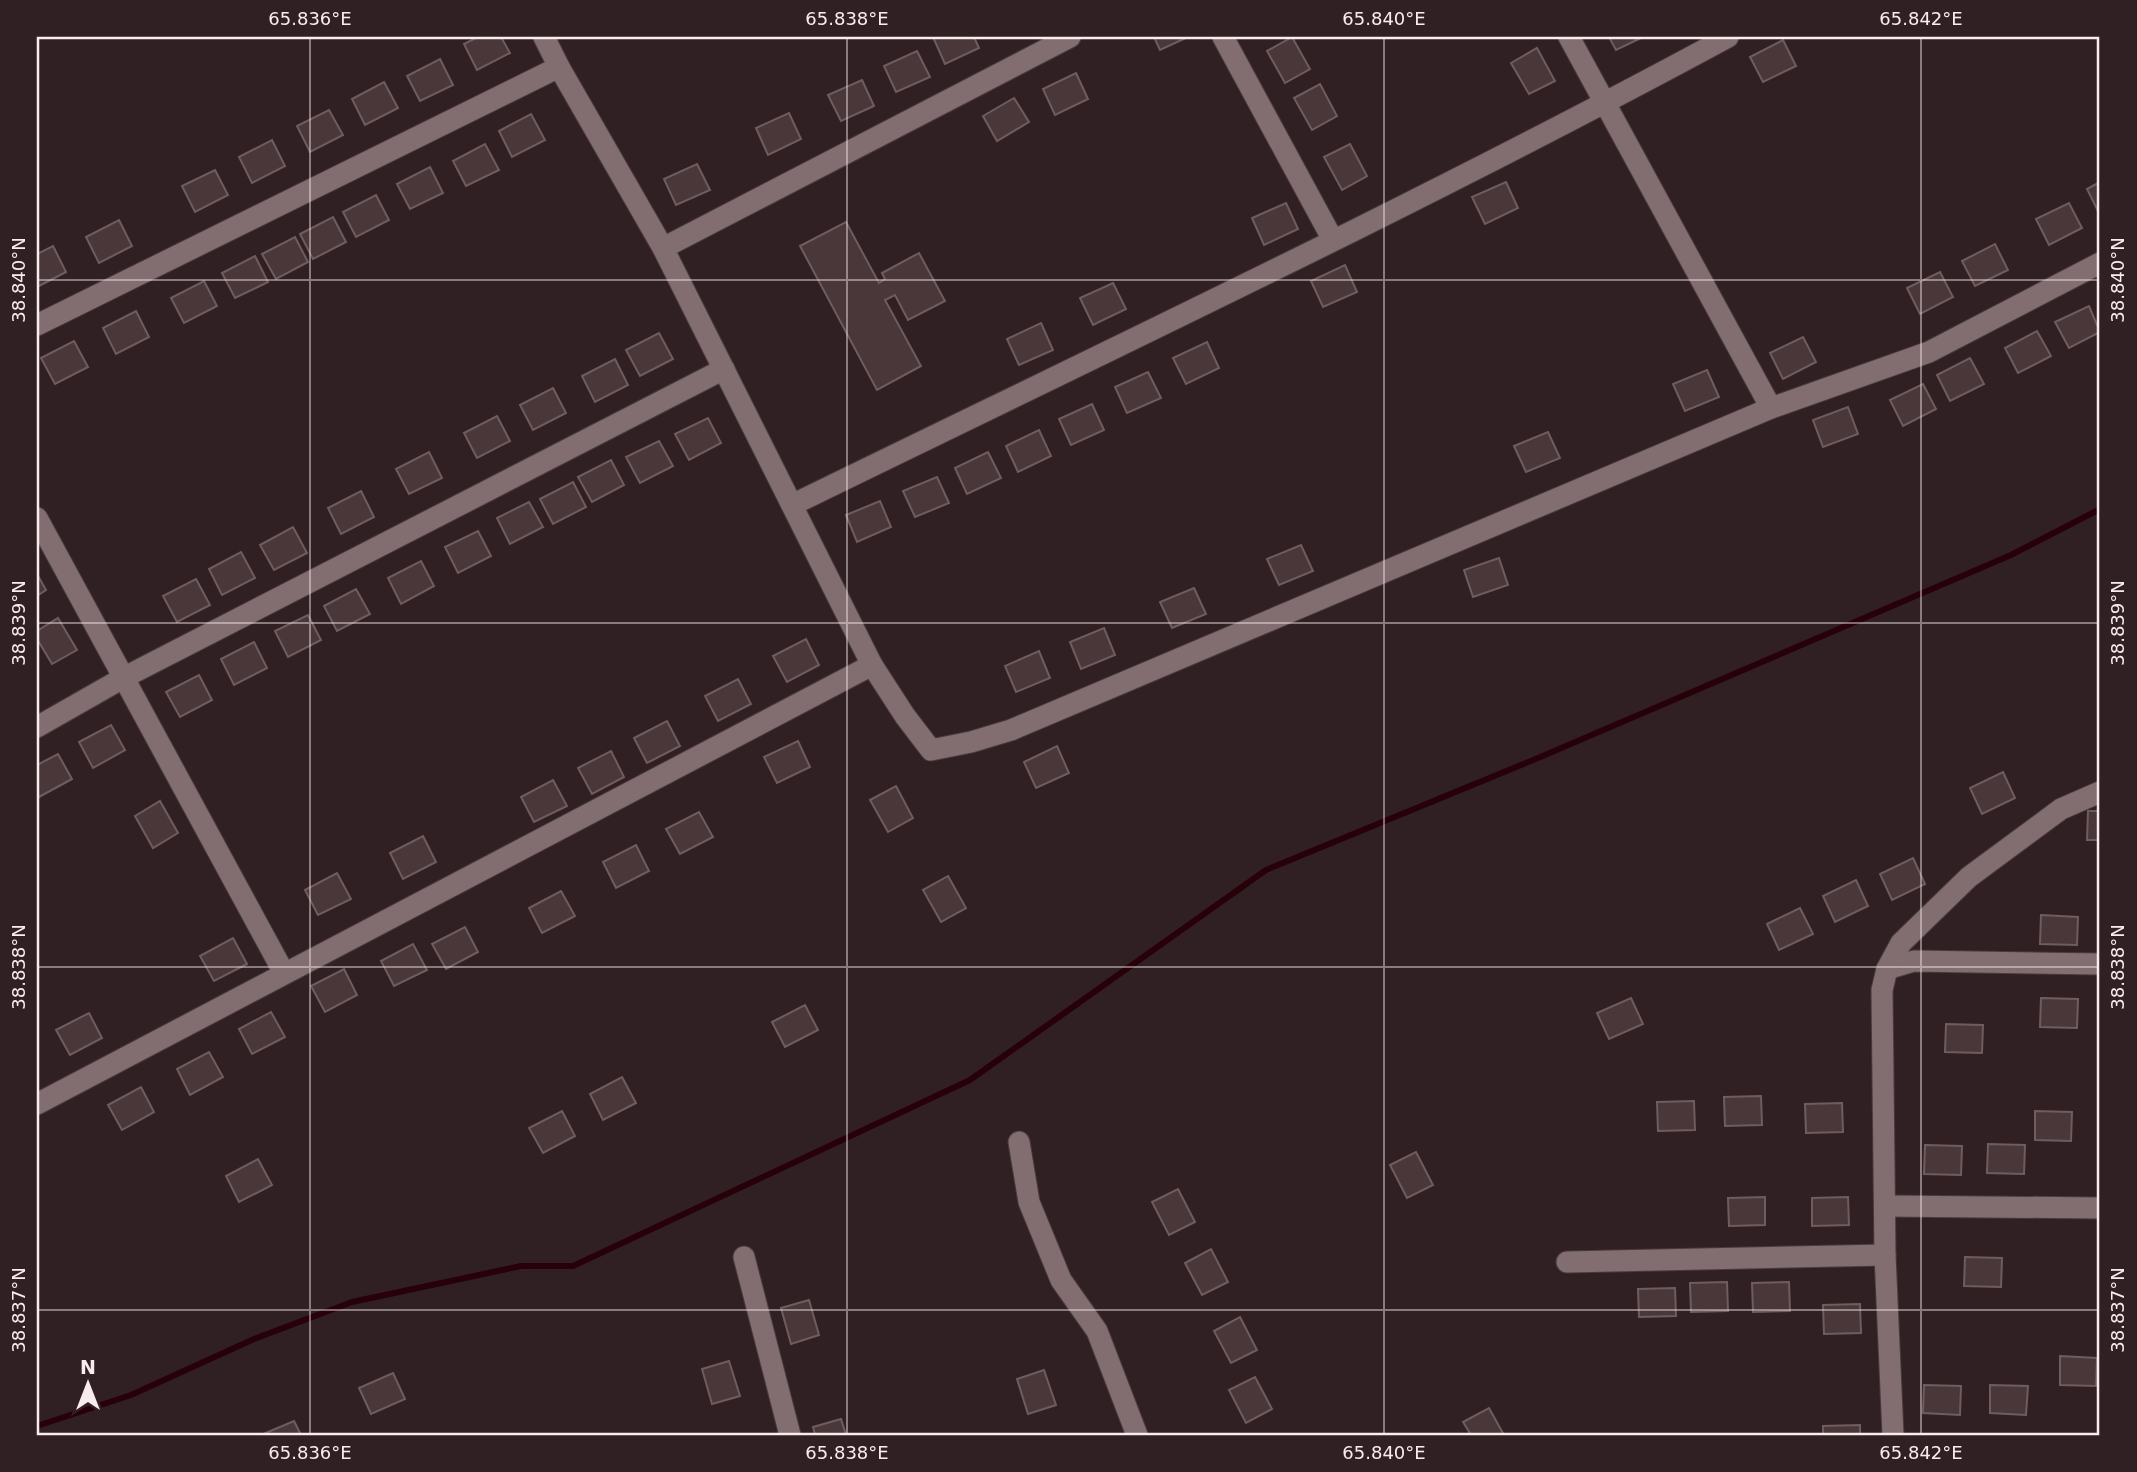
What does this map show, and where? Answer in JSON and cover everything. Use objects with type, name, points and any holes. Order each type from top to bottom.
[{"type":"street","points":[[544,37],[663,248],[872,665],[931,750],[1011,730],[1771,408],[1929,352],[2100,263]]},
{"type":"street","points":[[663,248],[1070,37]]},
{"type":"street","points":[[1223,37],[1333,240]]},
{"type":"street","points":[[1569,37],[1771,408]]},
{"type":"street","points":[[792,505],[1333,240],[1604,104],[1728,37]]},
{"type":"street","points":[[37,325],[559,67]]},
{"type":"street","points":[[37,727],[123,678],[724,369]]},
{"type":"street","points":[[37,518],[284,973]]},
{"type":"street","points":[[37,1104],[872,665]]},
{"type":"street","points":[[1893,1435],[1885,1255],[1882,990],[1887,969],[1901,943],[1969,877],[2061,809],[2100,792]]},
{"type":"street","points":[[1887,969],[1914,961],[2100,964]]},
{"type":"street","points":[[1019,1142],[1029,1202],[1061,1280],[1097,1331],[1137,1435]]},
{"type":"street","points":[[1886,1206],[2100,1208]]},
{"type":"street","points":[[1567,1262],[1885,1255]]},
{"type":"street","points":[[744,1257],[790,1435]]},
{"type":"building","points":[[478,37],[501,37],[510,53],[477,70],[464,44]]},
{"type":"building","points":[[933,37],[974,37],[979,48],[945,64]]},
{"type":"building","points":[[1154,37],[1188,37],[1160,50]]},
{"type":"building","points":[[1292,37],[1310,69],[1285,83],[1267,51]]},
{"type":"building","points":[[1609,37],[1643,37],[1616,50]]},
{"type":"building","points":[[1783,40],[1796,66],[1763,82],[1750,57]]},
{"type":"building","points":[[1537,48],[1555,81],[1529,94],[1511,63]]},
{"type":"building","points":[[917,51],[930,77],[896,92],[884,66]]},
{"type":"building","points":[[440,59],[453,85],[420,101],[407,76]]},
{"type":"building","points":[[1076,73],[1088,99],[1055,115],[1043,89]]},
{"type":"building","points":[[862,80],[874,106],[841,121],[828,95]]},
{"type":"building","points":[[384,82],[398,108],[365,125],[352,99]]},
{"type":"building","points":[[1320,84],[1337,116],[1312,130],[1294,98]]},
{"type":"building","points":[[1014,98],[1029,122],[997,141],[983,116]]},
{"type":"building","points":[[329,110],[343,135],[310,152],[297,126]]},
{"type":"building","points":[[789,113],[801,139],[768,155],[756,128]]},
{"type":"building","points":[[531,114],[545,140],[512,157],[499,131]]},
{"type":"building","points":[[272,140],[285,166],[252,183],[239,157]]},
{"type":"building","points":[[485,144],[499,170],[466,186],[453,161]]},
{"type":"building","points":[[1350,144],[1367,176],[1342,190],[1324,157]]},
{"type":"building","points":[[697,164],[710,190],[676,205],[664,179]]},
{"type":"building","points":[[430,167],[443,193],[410,209],[397,184]]},
{"type":"building","points":[[215,170],[228,195],[195,212],[182,186]]},
{"type":"building","points":[[1506,182],[1518,208],[1485,224],[1472,197]]},
{"type":"building","points":[[2100,182],[2100,215],[2087,189]]},
{"type":"building","points":[[376,195],[389,220],[356,237],[343,212]]},
{"type":"building","points":[[1286,203],[1298,229],[1264,245],[1252,218]]},
{"type":"building","points":[[2069,203],[2082,228],[2049,245],[2036,219]]},
{"type":"building","points":[[333,217],[346,242],[313,259],[300,234]]},
{"type":"building","points":[[119,220],[132,246],[99,263],[86,237]]},
{"type":"building","points":[[846,222],[879,283],[885,279],[882,273],[919,253],[945,301],[908,320],[895,295],[885,300],[921,366],[877,390],[800,246]]},
{"type":"building","points":[[295,237],[308,262],[276,279],[262,254]]},
{"type":"building","points":[[1995,244],[2008,270],[1975,286],[1962,261]]},
{"type":"building","points":[[53,246],[66,272],[37,287],[37,254]]},
{"type":"building","points":[[255,256],[268,282],[235,298],[222,273]]},
{"type":"building","points":[[1345,265],[1357,292],[1323,307],[1311,281]]},
{"type":"building","points":[[1940,272],[1953,297],[1920,314],[1907,288]]},
{"type":"building","points":[[204,281],[217,306],[184,323],[171,298]]},
{"type":"building","points":[[1113,283],[1126,309],[1093,325],[1080,298]]},
{"type":"building","points":[[2089,306],[2100,332],[2069,348],[2055,322]]},
{"type":"building","points":[[136,311],[149,337],[116,354],[103,328]]},
{"type":"building","points":[[1041,323],[1053,350],[1019,365],[1007,339]]},
{"type":"building","points":[[2037,331],[2051,356],[2018,373],[2005,348]]},
{"type":"building","points":[[659,333],[673,359],[640,376],[626,350]]},
{"type":"building","points":[[1803,337],[1816,362],[1783,379],[1770,353]]},
{"type":"building","points":[[74,341],[88,367],[55,384],[41,358]]},
{"type":"building","points":[[1207,342],[1219,368],[1186,384],[1173,358]]},
{"type":"building","points":[[1970,358],[1984,384],[1950,401],[1937,375]]},
{"type":"building","points":[[615,359],[628,385],[595,402],[582,376]]},
{"type":"building","points":[[1707,370],[1719,397],[1685,411],[1673,384]]},
{"type":"building","points":[[1148,372],[1161,398],[1127,413],[1115,387]]},
{"type":"building","points":[[1923,384],[1936,409],[1903,426],[1890,400]]},
{"type":"building","points":[[553,388],[566,413],[533,430],[520,405]]},
{"type":"building","points":[[1092,404],[1104,430],[1071,445],[1059,419]]},
{"type":"building","points":[[1848,407],[1858,434],[1823,447],[1813,420]]},
{"type":"building","points":[[497,416],[510,441],[477,458],[464,433]]},
{"type":"building","points":[[708,418],[721,443],[689,460],[675,434]]},
{"type":"building","points":[[1039,430],[1051,456],[1018,472],[1006,446]]},
{"type":"building","points":[[1548,432],[1560,458],[1526,472],[1514,446]]},
{"type":"building","points":[[659,441],[673,466],[640,483],[626,457]]},
{"type":"building","points":[[429,452],[442,478],[409,494],[396,469]]},
{"type":"building","points":[[988,452],[1001,478],[967,494],[955,468]]},
{"type":"building","points":[[611,460],[624,485],[592,502],[578,477]]},
{"type":"building","points":[[937,477],[949,503],[915,517],[903,491]]},
{"type":"building","points":[[573,482],[586,507],[553,524],[540,499]]},
{"type":"building","points":[[361,491],[374,517],[341,534],[328,508]]},
{"type":"building","points":[[880,501],[891,527],[857,542],[846,515]]},
{"type":"building","points":[[529,502],[543,527],[510,544],[497,518]]},
{"type":"building","points":[[293,527],[307,553],[274,570],[260,545]]},
{"type":"building","points":[[478,531],[491,556],[458,573],[445,547]]},
{"type":"building","points":[[1301,545],[1313,571],[1279,585],[1267,559]]},
{"type":"building","points":[[241,552],[255,578],[222,595],[209,569]]},
{"type":"building","points":[[1499,558],[1508,585],[1473,597],[1464,570]]},
{"type":"building","points":[[421,561],[434,586],[401,604],[388,578]]},
{"type":"building","points":[[37,574],[46,590],[37,596]]},
{"type":"building","points":[[196,579],[210,605],[177,622],[163,596]]},
{"type":"building","points":[[1194,588],[1206,614],[1172,628],[1160,602]]},
{"type":"building","points":[[356,589],[370,614],[337,631],[324,606]]},
{"type":"building","points":[[308,615],[321,640],[288,657],[275,631]]},
{"type":"building","points":[[58,618],[77,650],[52,664],[37,639],[37,631]]},
{"type":"building","points":[[1104,628],[1115,655],[1081,669],[1070,642]]},
{"type":"building","points":[[806,639],[819,665],[787,682],[773,656]]},
{"type":"building","points":[[254,642],[267,668],[234,685],[221,659]]},
{"type":"building","points":[[1039,651],[1050,678],[1016,692],[1005,666]]},
{"type":"building","points":[[199,675],[212,700],[180,717],[166,692]]},
{"type":"building","points":[[738,679],[751,704],[718,721],[705,696]]},
{"type":"building","points":[[667,721],[680,746],[647,763],[634,738]]},
{"type":"building","points":[[111,725],[125,750],[93,768],[79,742]]},
{"type":"building","points":[[798,741],[810,767],[777,783],[764,757]]},
{"type":"building","points":[[1057,746],[1069,773],[1036,788],[1024,762]]},
{"type":"building","points":[[611,751],[624,777],[592,794],[578,768]]},
{"type":"building","points":[[58,754],[72,779],[39,797],[37,765]]},
{"type":"building","points":[[2003,772],[2015,798],[1982,814],[1970,788]]},
{"type":"building","points":[[553,780],[567,806],[534,822],[521,797]]},
{"type":"building","points":[[896,786],[913,818],[888,832],[870,800]]},
{"type":"building","points":[[160,801],[178,833],[153,848],[135,816]]},
{"type":"building","points":[[2088,811],[2100,811],[2100,840],[2087,840]]},
{"type":"building","points":[[699,812],[713,837],[680,854],[666,829]]},
{"type":"building","points":[[423,836],[436,862],[403,879],[390,853]]},
{"type":"building","points":[[636,845],[649,871],[616,888],[603,862]]},
{"type":"building","points":[[1913,858],[1925,884],[1892,900],[1880,874]]},
{"type":"building","points":[[337,873],[351,899],[318,915],[305,890]]},
{"type":"building","points":[[948,876],[966,908],[941,922],[923,890]]},
{"type":"building","points":[[1856,880],[1868,906],[1835,922],[1823,896]]},
{"type":"building","points":[[561,891],[575,916],[542,933],[529,908]]},
{"type":"building","points":[[1800,908],[1813,934],[1779,950],[1767,924]]},
{"type":"building","points":[[2041,915],[2078,917],[2077,945],[2040,944]]},
{"type":"building","points":[[465,927],[478,952],[446,969],[432,944]]},
{"type":"building","points":[[233,938],[247,964],[214,981],[200,956]]},
{"type":"building","points":[[413,944],[427,970],[394,986],[381,961]]},
{"type":"building","points":[[344,969],[357,995],[325,1012],[311,986]]},
{"type":"building","points":[[1631,998],[1643,1024],[1609,1039],[1597,1013]]},
{"type":"building","points":[[2041,998],[2078,999],[2077,1028],[2040,1027]]},
{"type":"building","points":[[805,1005],[818,1030],[785,1047],[772,1022]]},
{"type":"building","points":[[271,1012],[285,1037],[252,1054],[239,1029]]},
{"type":"building","points":[[89,1013],[102,1038],[70,1055],[56,1030]]},
{"type":"building","points":[[1946,1024],[1983,1025],[1982,1053],[1945,1052]]},
{"type":"building","points":[[209,1052],[223,1077],[190,1095],[177,1069]]},
{"type":"building","points":[[622,1077],[636,1103],[603,1120],[590,1094]]},
{"type":"building","points":[[141,1087],[154,1112],[122,1130],[108,1105]]},
{"type":"building","points":[[1761,1096],[1762,1125],[1725,1126],[1724,1097]]},
{"type":"building","points":[[1694,1101],[1695,1130],[1658,1131],[1657,1102]]},
{"type":"building","points":[[1842,1103],[1843,1132],[1806,1133],[1805,1104]]},
{"type":"building","points":[[562,1111],[575,1136],[543,1153],[529,1128]]},
{"type":"building","points":[[2035,1111],[2072,1112],[2071,1141],[2035,1140]]},
{"type":"building","points":[[1988,1144],[2025,1145],[2024,1174],[1987,1173]]},
{"type":"building","points":[[1925,1145],[1962,1146],[1961,1175],[1924,1174]]},
{"type":"building","points":[[1416,1152],[1433,1185],[1407,1198],[1390,1165]]},
{"type":"building","points":[[258,1159],[272,1185],[239,1202],[226,1176]]},
{"type":"building","points":[[1178,1189],[1195,1222],[1169,1235],[1152,1202]]},
{"type":"building","points":[[1765,1197],[1765,1225],[1729,1226],[1728,1198]]},
{"type":"building","points":[[1848,1197],[1849,1225],[1812,1226],[1812,1198]]},
{"type":"building","points":[[1211,1249],[1228,1282],[1202,1295],[1185,1263]]},
{"type":"building","points":[[1965,1257],[2002,1258],[2001,1287],[1964,1286]]},
{"type":"building","points":[[1727,1282],[1728,1311],[1691,1312],[1690,1283]]},
{"type":"building","points":[[1789,1282],[1790,1311],[1753,1312],[1752,1283]]},
{"type":"building","points":[[1675,1288],[1676,1316],[1639,1317],[1638,1289]]},
{"type":"building","points":[[809,1300],[819,1335],[791,1344],[781,1308]]},
{"type":"building","points":[[1860,1304],[1861,1333],[1824,1334],[1823,1305]]},
{"type":"building","points":[[1240,1317],[1257,1350],[1231,1363],[1214,1331]]},
{"type":"building","points":[[2060,1356],[2097,1358],[2096,1386],[2060,1385]]},
{"type":"building","points":[[729,1361],[740,1396],[712,1404],[702,1369]]},
{"type":"building","points":[[1044,1370],[1056,1405],[1028,1414],[1017,1379]]},
{"type":"building","points":[[393,1373],[405,1399],[371,1414],[359,1388]]},
{"type":"building","points":[[1255,1377],[1272,1409],[1246,1423],[1229,1390]]},
{"type":"building","points":[[1924,1385],[1961,1386],[1960,1415],[1923,1413]]},
{"type":"building","points":[[1990,1385],[2028,1386],[2026,1415],[1990,1413]]},
{"type":"building","points":[[1489,1408],[1504,1435],[1471,1435],[1463,1422]]},
{"type":"building","points":[[841,1419],[846,1435],[815,1435],[813,1427]]},
{"type":"building","points":[[294,1421],[301,1435],[261,1435]]},
{"type":"building","points":[[1860,1425],[1860,1435],[1823,1435],[1823,1426]]},
{"type":"waterway","points":[[37,1426],[131,1395],[254,1339],[352,1302],[521,1266],[573,1266],[970,1080],[1266,870],[1538,758],[2011,555],[2100,509]]}]
